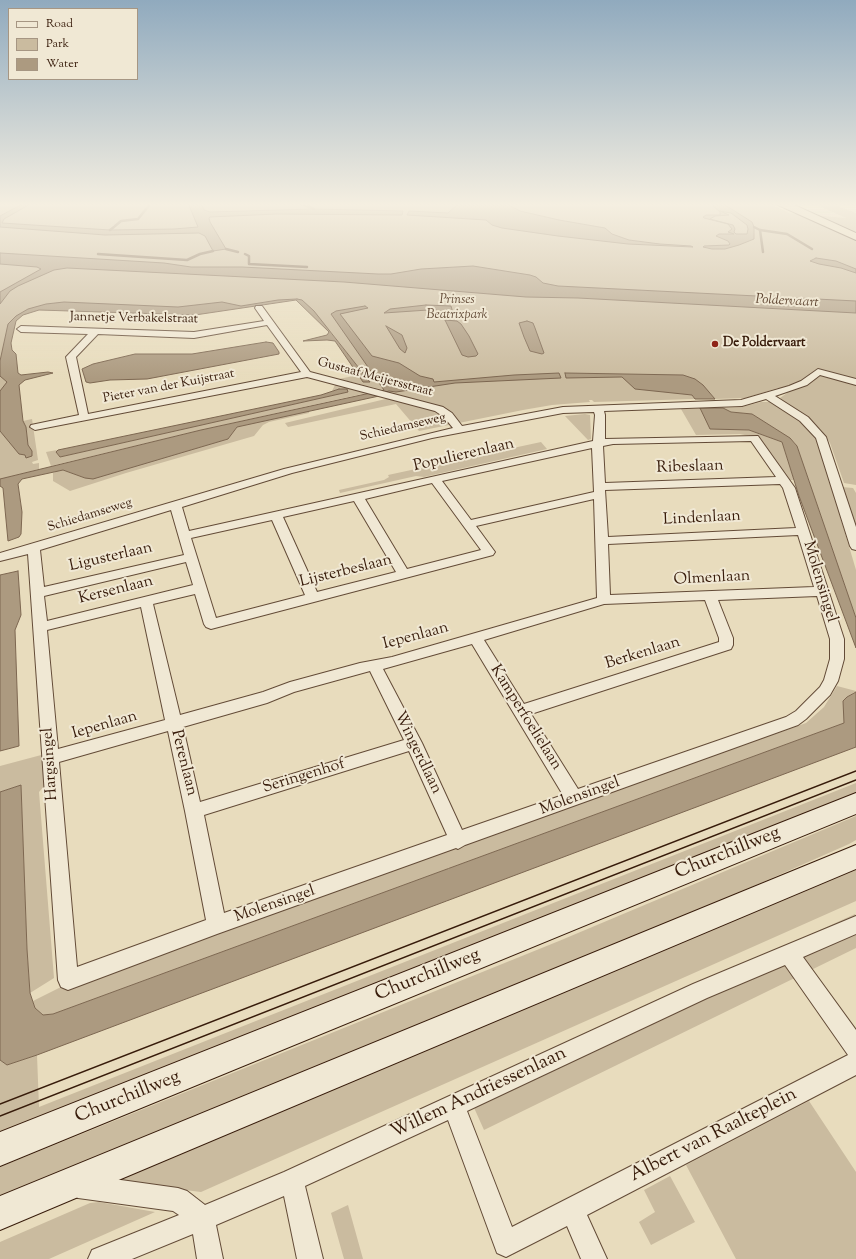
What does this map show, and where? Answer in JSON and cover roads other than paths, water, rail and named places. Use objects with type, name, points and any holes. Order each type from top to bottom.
[{"type":"main road","name":"Churchillweg","points":[[0,1149],[856,803]]},
{"type":"main road","points":[[0,1213],[856,857]]},
{"type":"street","name":"Gustaaf Meijersstraat","points":[[259,308],[307,374],[439,409],[448,415],[460,430]]},
{"type":"street","name":"Jannetje Verbakelstraat","points":[[21,329],[194,335],[270,322]]},
{"type":"street","points":[[84,417],[71,357],[95,332]]},
{"type":"street","name":"Schiedamseweg","points":[[0,557],[288,471],[432,435],[543,413],[597,408],[742,403],[800,385],[818,372],[856,382]]},
{"type":"street","name":"Pieter van der Kuijstraat","points":[[35,427],[307,374]]},
{"type":"street","points":[[768,396],[804,420],[820,437],[824,444],[856,546]]},
{"type":"street","points":[[597,408],[600,415],[600,437],[598,443],[599,491],[604,600]]},
{"type":"street","name":"Populierenlaan","points":[[184,536],[598,443],[621,441],[754,438]]},
{"type":"street","name":"Molensingel","points":[[68,980],[217,925],[458,841],[792,721],[801,715],[826,691],[831,681],[837,659],[837,639],[789,488],[754,438]]},
{"type":"street","points":[[435,479],[469,524]]},
{"type":"street","name":"Ribeslaan","points":[[469,524],[580,498],[599,491],[783,480]]},
{"type":"street","points":[[358,497],[404,575]]},
{"type":"street","points":[[175,505],[200,588]]},
{"type":"street","points":[[276,515],[313,598]]},
{"type":"street","name":"Lijsterbeslaan","points":[[200,588],[211,624],[489,552],[469,524]]},
{"type":"street","name":"Lindenlaan","points":[[602,541],[803,531]]},
{"type":"street","name":"Hargsingel","points":[[34,548],[68,980]]},
{"type":"street","name":"Ligusterlaan","points":[[38,593],[191,557]]},
{"type":"street","name":"Kersenlaan","points":[[40,627],[200,588]]},
{"type":"street","name":"Olmenlaan","points":[[604,600],[822,591]]},
{"type":"street","name":"Berkenlaan","points":[[520,712],[718,649],[726,644],[726,638],[710,596]]},
{"type":"street","name":"Iepenlaan","points":[[51,758],[267,697],[290,688],[360,668],[374,666],[476,638],[604,600]]},
{"type":"street","name":"Perenlaan","points":[[146,601],[194,811],[217,925]]},
{"type":"street","name":"Kamperfoelielaan","points":[[476,638],[520,712],[575,799]]},
{"type":"street","name":"Wingerdlaan","points":[[374,666],[414,743],[458,841]]},
{"type":"street","name":"Seringenhof","points":[[194,811],[414,743]]},
{"type":"street","name":"Willem Andriessenlaan","points":[[101,1259],[292,1180],[700,991],[856,925]]},
{"type":"street","points":[[788,953],[856,1048]]},
{"type":"street","name":"Albert van Raalteplein","points":[[454,1106],[506,1244],[856,1063]]},
{"type":"street","points":[[292,1180],[310,1259]]},
{"type":"street","points":[[68,1185],[178,1200],[203,1218],[210,1259]]},
{"type":"street","points":[[572,1209],[594,1259]]},
{"type":"water","name":"Poldervaart","points":[[0,262],[144,262],[191,267],[242,267],[378,274],[391,274],[421,269],[473,266],[530,275],[536,277],[543,283],[558,286],[856,301],[856,313],[578,298],[526,297],[344,282],[67,268],[54,270],[18,286],[10,291],[0,304],[0,292],[41,269],[37,267],[0,264]]},
{"type":"water","points":[[812,262],[838,262],[856,269],[856,273],[841,268]]},
{"type":"water","points":[[297,299],[302,300],[314,311],[370,382],[363,382],[335,341],[303,341],[327,335],[329,332],[296,300],[195,315],[39,310],[23,315],[16,321],[11,343],[12,350],[16,354],[18,373],[21,375],[48,372],[53,373],[25,380],[19,385],[23,421],[26,427],[28,445],[32,451],[32,456],[26,458],[25,455],[19,454],[0,431],[0,391],[7,382],[0,376],[0,361],[8,324],[16,316],[28,309],[46,304],[64,302],[178,307],[222,302],[241,306],[278,300]]},
{"type":"water","points":[[426,305],[451,306],[453,313],[446,314],[436,310],[428,310],[384,313],[390,309]]},
{"type":"water","points":[[365,306],[368,308],[340,314],[372,356],[399,363],[420,376],[433,379],[434,382],[514,375],[559,373],[561,378],[455,383],[396,392],[389,391],[376,395],[379,396],[237,427],[228,439],[93,479],[85,478],[63,470],[22,479],[18,484],[22,512],[21,534],[19,537],[8,541],[3,488],[0,486],[0,479],[201,430],[384,390],[331,314],[336,311]]},
{"type":"water","points":[[445,320],[457,321],[461,324],[478,354],[476,356],[468,357],[462,355]]},
{"type":"water","points":[[527,321],[533,323],[544,353],[542,354],[530,351],[519,323]]},
{"type":"water","points":[[386,326],[402,335],[407,348],[405,353],[400,349]]},
{"type":"water","points":[[266,342],[273,343],[279,354],[147,379],[110,380],[90,383],[86,382],[82,369],[93,364],[135,354],[192,354]]},
{"type":"water","points":[[565,373],[683,375],[695,379],[703,385],[715,399],[695,399],[692,395],[635,389],[622,377],[566,378]]},
{"type":"water","points":[[339,389],[347,389],[348,392],[60,457],[56,452],[58,450],[321,395]]},
{"type":"water","points":[[700,408],[723,408],[731,412],[752,414],[790,438],[797,446],[856,618],[856,648],[799,496],[782,442],[749,430],[710,429]]},
{"type":"water","points":[[18,571],[21,615],[15,630],[19,746],[0,751],[0,575]]},
{"type":"water","points":[[856,692],[856,747],[37,1055],[7,1065],[0,1060],[0,792],[21,785],[30,993],[35,1008],[43,1015],[53,1014],[844,723],[843,701]]},
{"type":"waterway","points":[[249,262],[249,264],[307,267]]},
{"type":"tram line","points":[[0,1104],[856,771]]},
{"type":"tram line","points":[[0,1116],[856,780]]},
{"type":"place","name":"De Poldervaart","points":[[715,344]]},
{"type":"park label","name":"Prinses Beatrixpark","points":[[457,308]]}]
